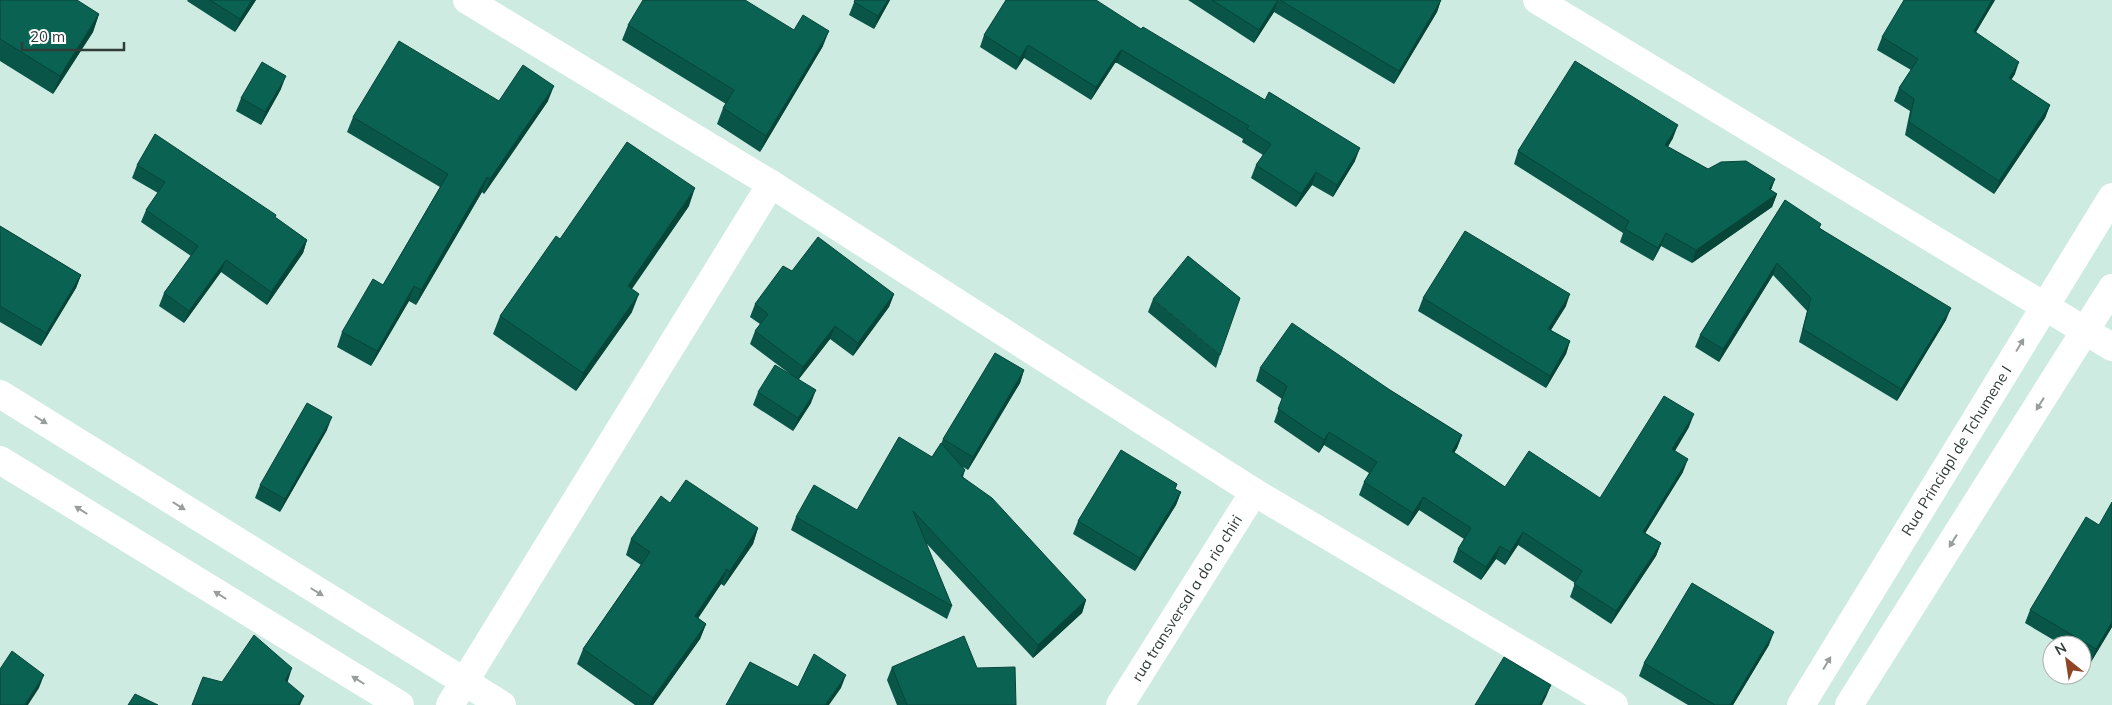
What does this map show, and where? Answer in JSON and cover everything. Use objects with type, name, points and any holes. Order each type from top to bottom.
[{"type":"street","points":[[467,0],[505,10],[771,184],[1254,492],[1614,705]]},
{"type":"street","points":[[1538,0],[2112,347]]},
{"type":"street","points":[[457,694],[771,184]]},
{"type":"street","name":"Rua Princiapl de Tchumene I","points":[[1801,705],[2112,197]]},
{"type":"street","points":[[1849,705],[2112,288]]},
{"type":"street","points":[[0,394],[457,694],[502,705]]},
{"type":"street","points":[[0,460],[400,705]]},
{"type":"street","name":"rua transversal a do rio chiri","points":[[1120,705],[1254,492]]},
{"type":"building","points":[[0,0],[77,0],[99,14],[60,76],[0,39]]},
{"type":"building","points":[[210,0],[252,0],[240,19]]},
{"type":"building","points":[[643,0],[745,0],[794,30],[803,15],[829,31],[766,136],[723,108],[734,90],[628,25]]},
{"type":"building","points":[[855,0],[888,0],[878,16],[854,2]]},
{"type":"building","points":[[1006,0],[1096,0],[1141,29],[1143,27],[1265,100],[1269,92],[1360,148],[1337,185],[1316,172],[1301,194],[1256,165],[1271,144],[1247,129],[1249,126],[1122,50],[1096,87],[1028,45],[1020,58],[984,35]]},
{"type":"building","points":[[1212,0],[1278,0],[1259,30]]},
{"type":"building","points":[[1280,0],[1441,0],[1399,71]]},
{"type":"building","points":[[1904,0],[1992,0],[1974,31],[2019,62],[2009,78],[2050,105],[1999,181],[1909,122],[1914,99],[1899,88],[1918,59],[1882,37]]},
{"type":"building","points":[[399,41],[499,101],[523,65],[554,86],[490,179],[487,177],[421,290],[414,286],[377,351],[342,332],[373,279],[383,285],[448,174],[353,117]]},
{"type":"building","points":[[1575,61],[1678,125],[1665,145],[1708,169],[1721,162],[1746,161],[1775,179],[1769,189],[1777,194],[1696,250],[1666,233],[1658,248],[1625,229],[1629,221],[1518,151]]},
{"type":"building","points":[[262,62],[286,76],[265,112],[241,98]]},
{"type":"building","points":[[155,134],[276,215],[275,217],[307,240],[271,292],[226,260],[189,311],[164,293],[198,246],[146,210],[165,182],[137,165]]},
{"type":"building","points":[[627,142],[695,188],[628,286],[639,294],[583,373],[500,316],[556,236],[560,239]]},
{"type":"building","points":[[1785,200],[1821,224],[1819,228],[1951,308],[1901,389],[1803,329],[1811,298],[1777,263],[1723,349],[1700,335]]},
{"type":"building","points":[[0,226],[81,275],[46,333],[0,306]]},
{"type":"building","points":[[1465,231],[1570,294],[1548,329],[1570,341],[1550,376],[1423,298]]},
{"type":"building","points":[[818,237],[894,294],[858,343],[835,326],[803,367],[755,331],[768,314],[755,304],[783,266],[792,271]]},
{"type":"building","points":[[1188,256],[1240,298],[1220,355],[1153,299]]},
{"type":"building","points":[[1292,323],[1390,390],[1462,435],[1452,451],[1505,487],[1529,451],[1600,498],[1664,396],[1694,414],[1672,449],[1688,459],[1643,532],[1661,543],[1616,611],[1574,584],[1582,571],[1523,532],[1510,552],[1500,546],[1486,567],[1458,549],[1471,528],[1423,497],[1413,513],[1364,482],[1377,462],[1329,432],[1324,440],[1278,409],[1287,386],[1260,368]]},
{"type":"building","points":[[995,353],[1024,370],[973,457],[943,439]]},
{"type":"building","points":[[775,365],[816,390],[798,418],[758,392]]},
{"type":"building","points":[[307,403],[332,417],[285,499],[260,485]]},
{"type":"building","points":[[899,437],[932,457],[941,443],[965,470],[961,476],[992,498],[1086,600],[1038,645],[913,511],[952,606],[796,517],[814,485],[857,510]]},
{"type":"building","points":[[1121,450],[1177,484],[1175,489],[1181,492],[1140,558],[1078,521]]},
{"type":"building","points":[[686,480],[758,528],[730,571],[727,569],[695,616],[706,624],[653,698],[583,649],[650,552],[631,539],[661,496],[670,503]]},
{"type":"building","points":[[2112,502],[2112,622],[2096,649],[2092,647],[2092,635],[2072,635],[2030,610],[2086,517],[2099,525]]},
{"type":"building","points":[[1692,583],[1774,632],[1730,705],[1715,705],[1644,663]]},
{"type":"building","points":[[254,635],[292,668],[285,680],[304,696],[297,705],[192,705],[203,677],[222,682]]},
{"type":"building","points":[[964,636],[977,668],[1015,667],[1016,705],[907,705],[892,667]]},
{"type":"building","points":[[12,651],[44,675],[24,705],[0,705],[0,669]]},
{"type":"building","points":[[814,654],[846,675],[825,705],[726,705],[750,662],[798,687]]},
{"type":"building","points":[[1504,657],[1551,685],[1539,705],[1475,705]]},
{"type":"building","points":[[135,694],[158,705],[128,705]]}]
